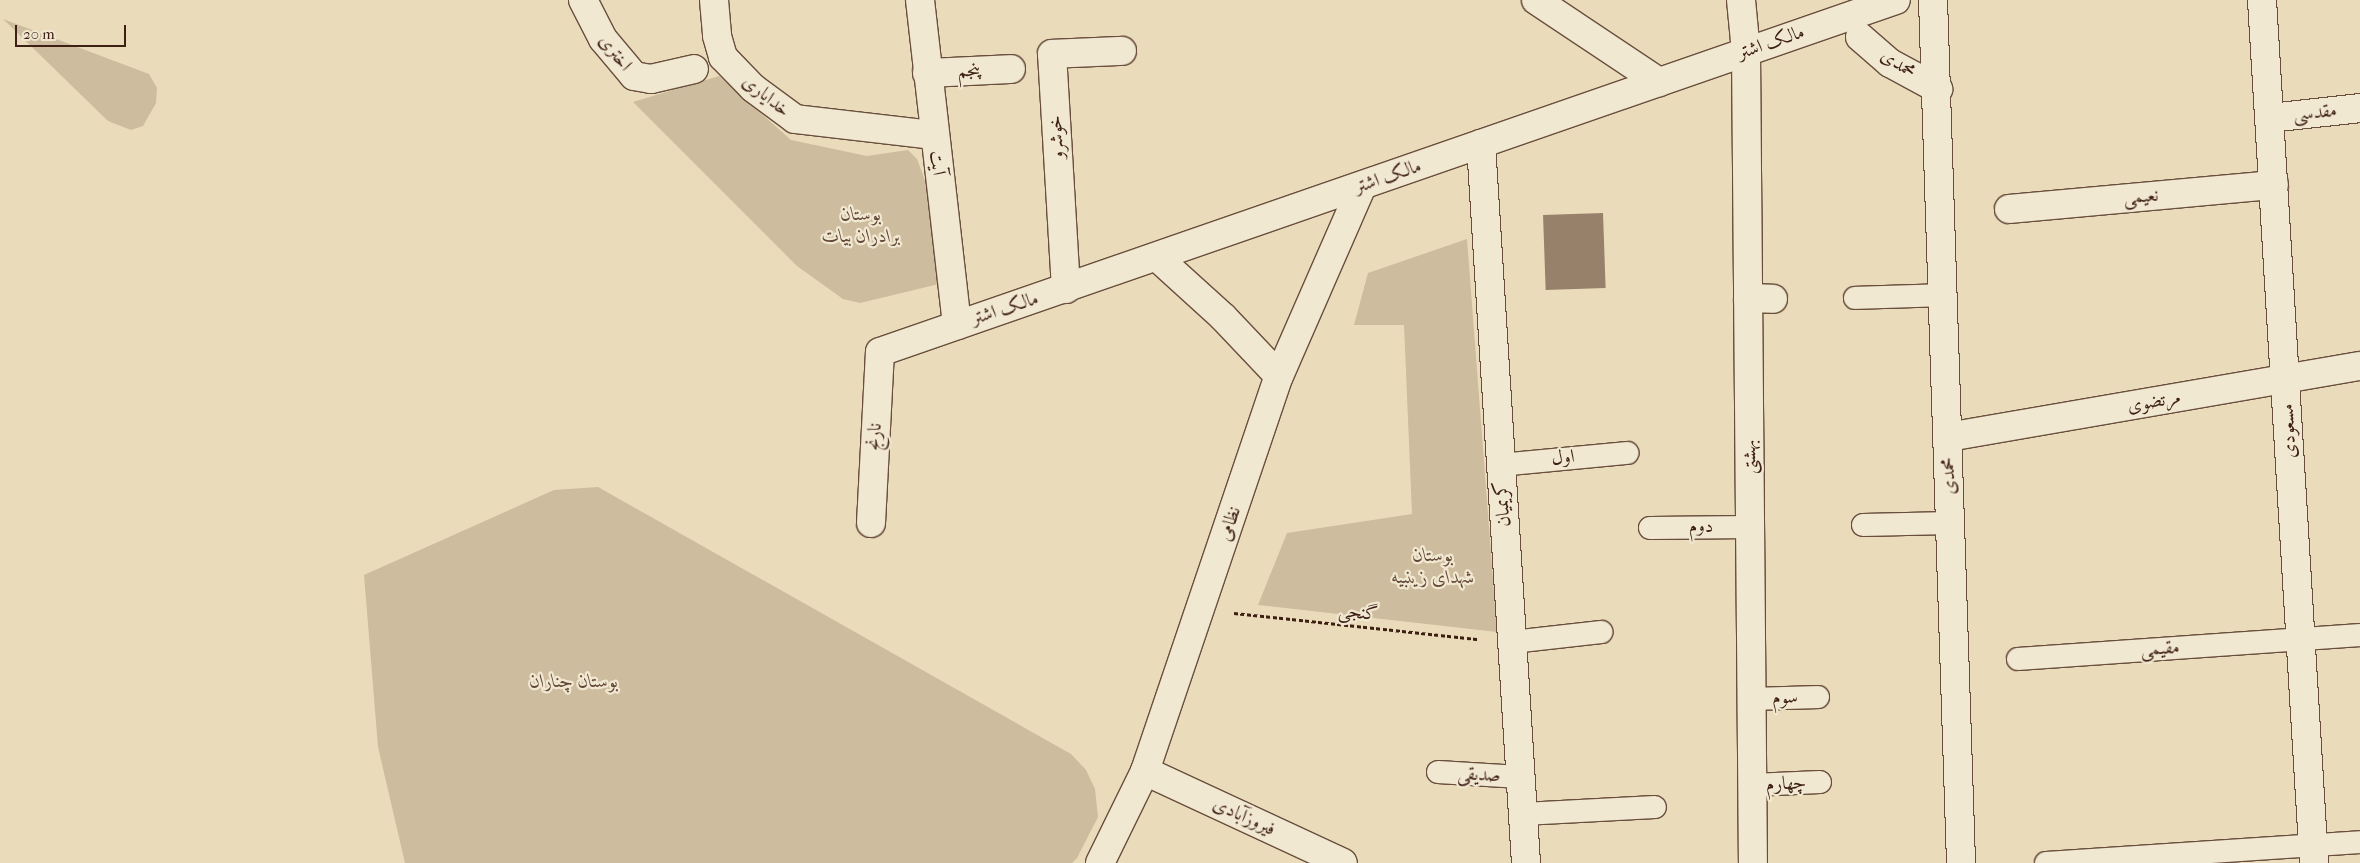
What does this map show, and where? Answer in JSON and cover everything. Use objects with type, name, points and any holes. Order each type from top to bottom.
[{"type":"street","name":"اختری","points":[[583,0],[603,39],[634,76],[651,79],[694,68]]},
{"type":"street","name":"خدایاری","points":[[714,0],[717,36],[723,57],[753,88],[795,119],[934,135]]},
{"type":"street","name":"آیت","points":[[920,0],[957,325]]},
{"type":"street","points":[[1536,0],[1659,82]]},
{"type":"street","name":"بهشتی","points":[[1740,0],[1746,52],[1761,298],[1751,527],[1753,863]]},
{"type":"street","name":"محمدی","points":[[1933,0],[1938,89],[1961,863]]},
{"type":"street","name":"مسعودی","points":[[2262,0],[2314,854]]},
{"type":"street","name":"مالک اشتر","points":[[880,352],[1158,258],[1892,1]]},
{"type":"street","name":"محمدی","points":[[1860,37],[1890,63],[1938,89]]},
{"type":"street","name":"خوشرو","points":[[1066,289],[1052,54],[1122,51]]},
{"type":"street","name":"پنجم","points":[[927,73],[1011,69]]},
{"type":"street","name":"مقدسی","points":[[2270,118],[2360,108]]},
{"type":"street","name":"کریمیان","points":[[1481,144],[1526,863]]},
{"type":"street","name":"نعیمی","points":[[2009,209],[2274,185]]},
{"type":"street","name":"نظامی","points":[[1100,863],[1145,771],[1202,609],[1279,376],[1362,186]]},
{"type":"street","points":[[1158,258],[1223,317],[1279,376]]},
{"type":"street","name":"نارنج","points":[[871,523],[880,352]]},
{"type":"street","name":"مرتضوی","points":[[1948,437],[2360,366]]},
{"type":"street","name":"فیروزآبادی","points":[[1145,771],[1343,863]]},
{"type":"lane","points":[[1855,298],[1944,295]]},
{"type":"lane","name":"اول","points":[[1500,465],[1627,453]]},
{"type":"lane","points":[[1863,525],[1950,523]]},
{"type":"lane","name":"دوم","points":[[1650,528],[1751,527]]},
{"type":"lane","points":[[1512,642],[1601,632]]},
{"type":"lane","name":"مقیمی","points":[[2018,659],[2360,635]]},
{"type":"lane","name":"سوم","points":[[1752,699],[1818,697]]},
{"type":"lane","name":"صدیقی","points":[[1438,772],[1520,777]]},
{"type":"lane","name":"چهارم","points":[[1752,785],[1820,782]]},
{"type":"lane","points":[[1523,814],[1655,807]]},
{"type":"lane","points":[[2046,863],[2314,854],[2360,842]]},
{"type":"path","name":"گنجی","points":[[1202,609],[1512,642]]},
{"type":"green space","points":[[3,19],[149,74],[157,88],[156,103],[143,126],[131,130],[108,121]]},
{"type":"green space","name":"بوستان برادران بیات","points":[[719,76],[791,140],[867,156],[908,150],[917,159],[927,186],[939,284],[860,303],[843,299],[797,266],[633,102]]},
{"type":"green space","name":"بوستان شهدای زینبیه","points":[[1467,239],[1497,632],[1258,605],[1287,533],[1412,514],[1404,325],[1354,325],[1368,273]]},
{"type":"green space","name":"بوستان چناران","points":[[598,487],[1071,754],[1086,770],[1095,789],[1098,817],[1077,858],[1072,863],[405,863],[378,747],[364,575],[554,490]]},
{"type":"building","points":[[1603,213],[1606,288],[1546,290],[1543,215]]}]
